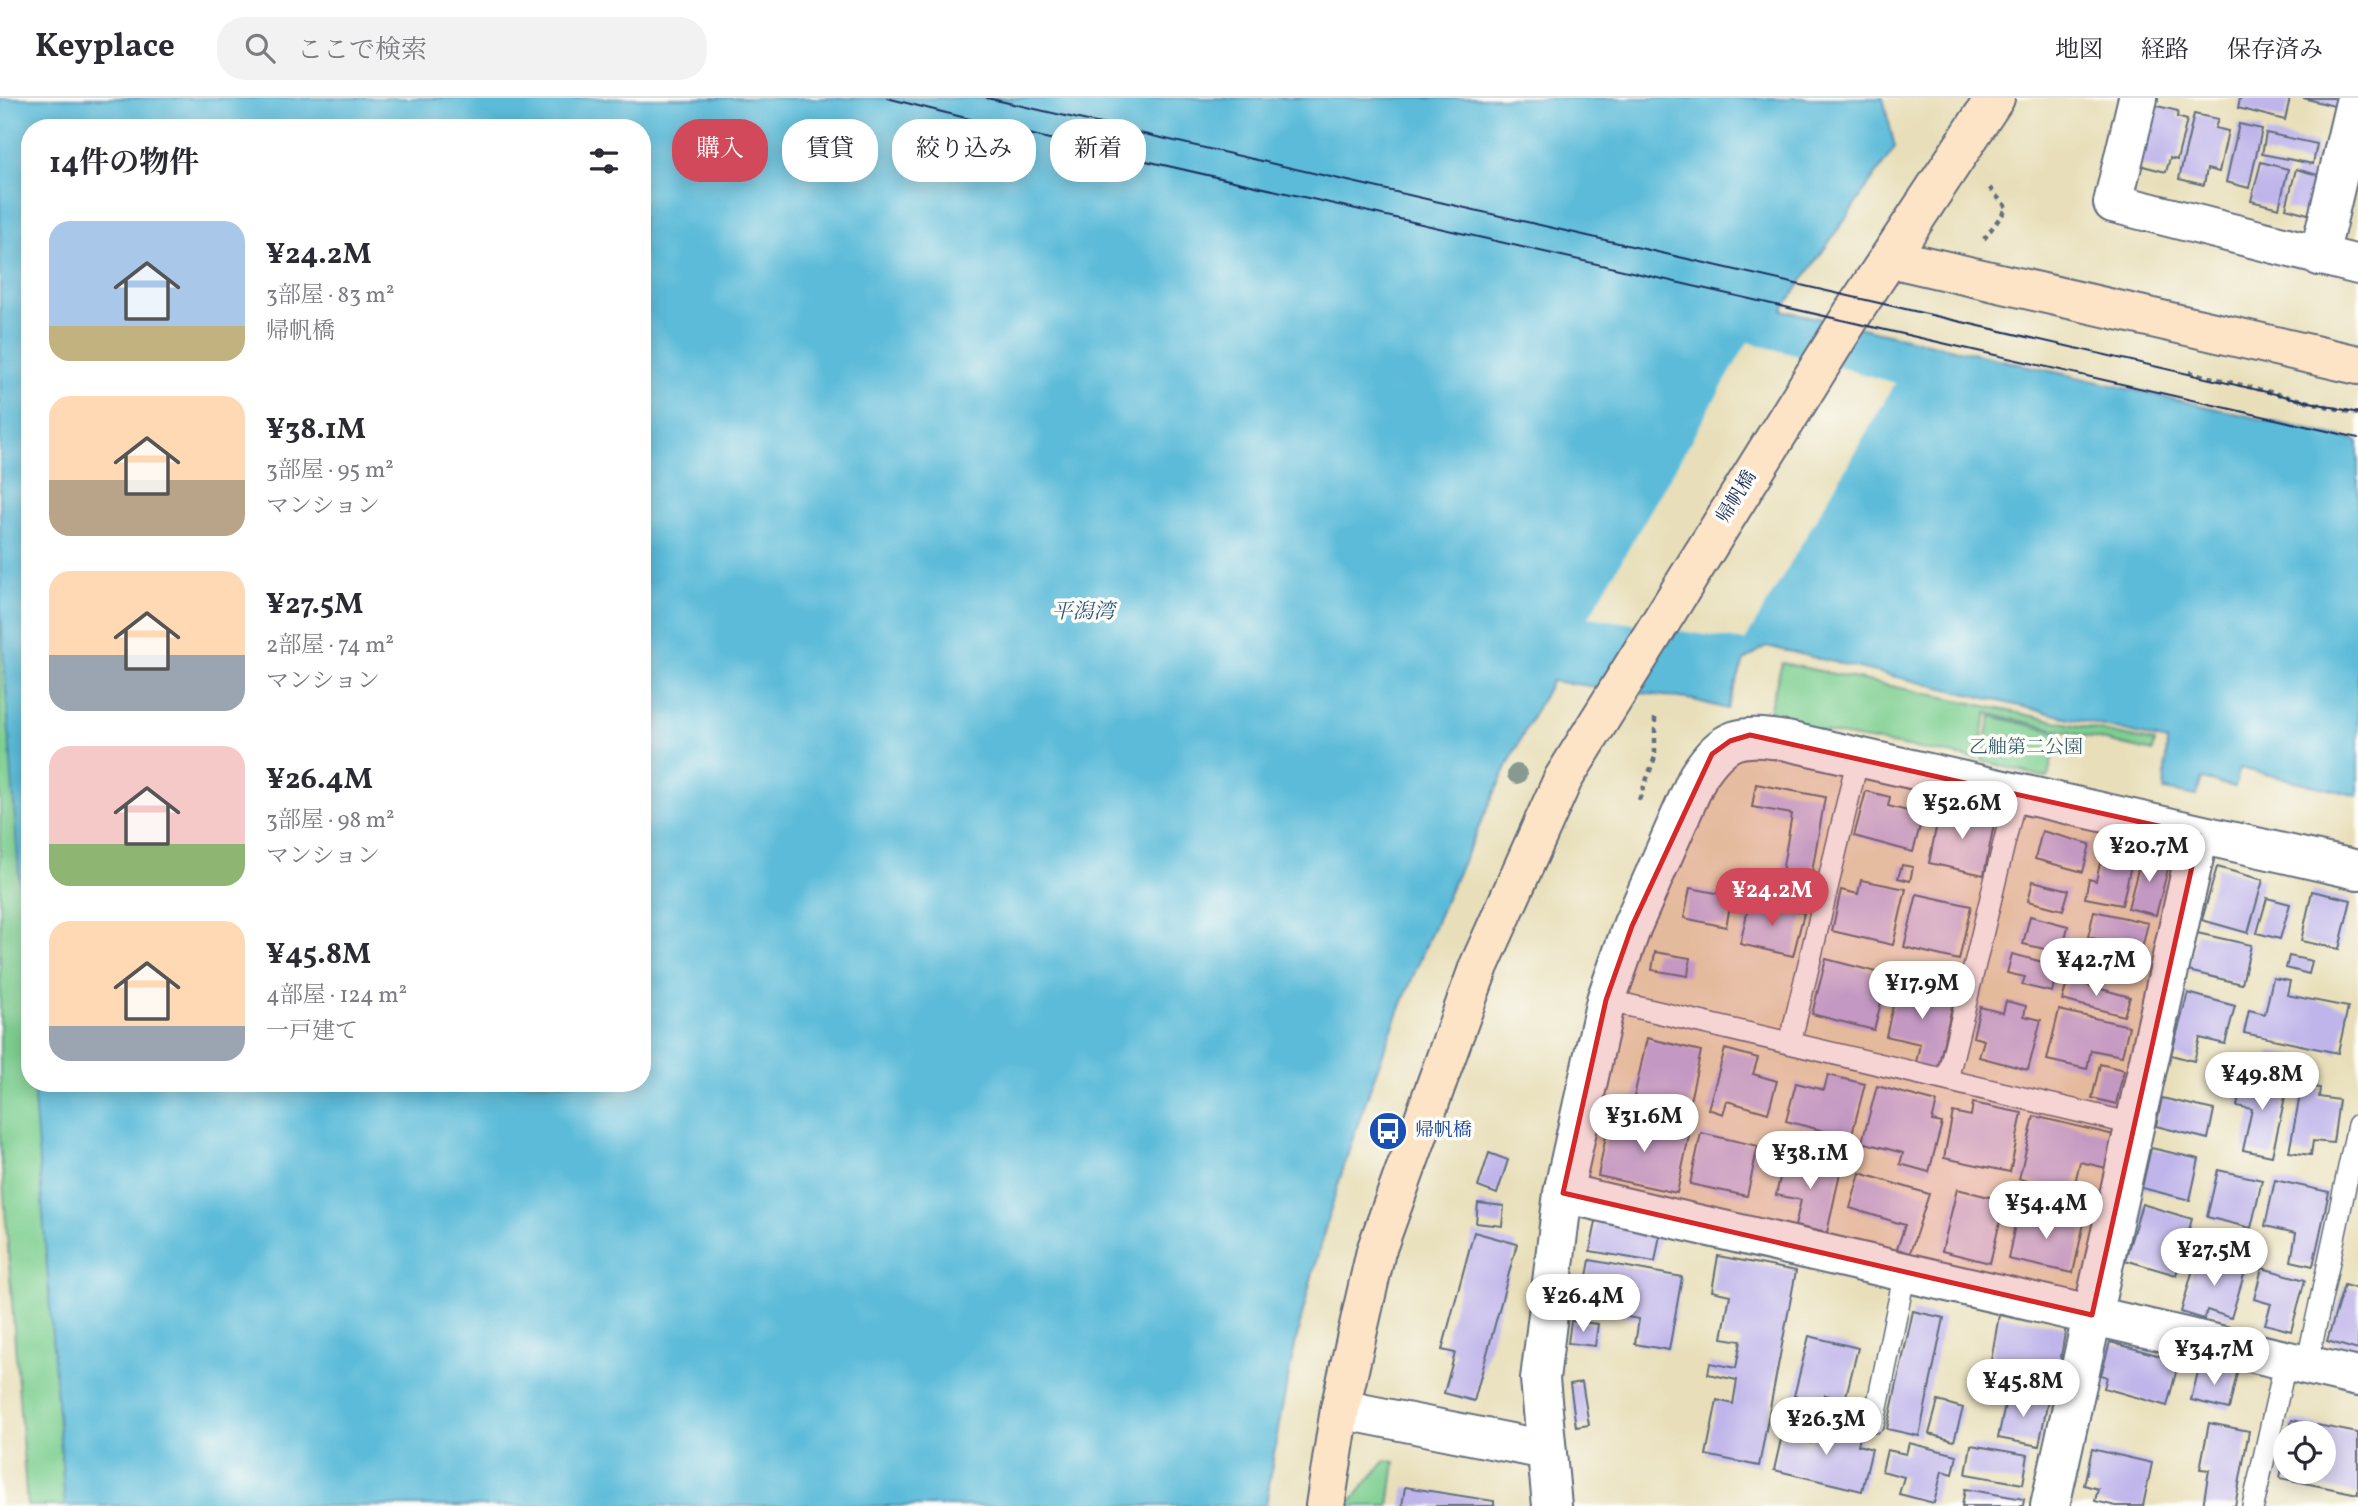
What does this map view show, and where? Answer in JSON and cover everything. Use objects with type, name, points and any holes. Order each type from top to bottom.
[{"type":"street","name":"帰帆橋","points":[[1325,1506],[1340,1409],[1376,1251],[1475,978],[1563,779],[1856,308],[1995,98]]},
{"type":"street","points":[[2138,98],[2113,203],[2358,265]]},
{"type":"street","points":[[2319,256],[2356,98]]},
{"type":"street","points":[[1890,258],[2358,365]]},
{"type":"street","points":[[1552,1506],[1540,1379],[1563,1194],[1606,1000],[1638,914],[1698,776],[1712,754],[1730,741],[1750,735],[2358,870]]},
{"type":"street","points":[[2050,1506],[2199,835]]},
{"type":"street","points":[[1563,1194],[2358,1377]]},
{"type":"street","points":[[1340,1409],[1546,1450]]},
{"type":"lane","points":[[1790,1043],[1858,758]]},
{"type":"lane","points":[[1947,1080],[2016,794]]},
{"type":"lane","points":[[1606,1000],[2133,1124]]},
{"type":"lane","points":[[2253,1506],[2297,1362],[2358,1125]]},
{"type":"lane","points":[[1874,1422],[1905,1272]]},
{"type":"path","points":[[1987,185],[2007,208]]},
{"type":"highlighted area","points":[[1750,735],[2199,835],[2092,1315],[1563,1193],[1606,1000],[1632,926],[1712,754],[1730,741]]},
{"type":"green space","points":[[0,425],[21,718],[21,1092],[48,1092],[77,1506],[27,1506],[0,1140]]},
{"type":"green space","points":[[1782,663],[2155,742],[2153,752],[1987,713],[1977,759],[1766,722]]},
{"type":"green space","name":"乙舳第二公園","points":[[1991,716],[2057,732],[2048,778],[1982,761]]},
{"type":"green space","points":[[1386,1460],[1395,1462],[1389,1506],[1347,1506]]},
{"type":"water","name":"平潟湾","points":[[0,98],[1883,98],[1895,147],[1782,310],[2358,441],[2358,796],[2240,768],[2235,787],[2202,779],[2196,796],[2164,790],[2167,741],[1766,646],[1744,661],[1727,709],[1694,700],[1552,681],[1509,762],[1470,846],[1402,1005],[1371,1086],[1343,1168],[1297,1336],[1266,1506],[65,1506],[34,1092],[651,1092],[651,119],[21,119],[21,905],[0,603]]},
{"type":"pier","points":[[1748,342],[1895,383],[1745,641],[1589,617]]},
{"type":"building","points":[[2240,98],[2290,98],[2285,120],[2238,108]]},
{"type":"building","points":[[2303,98],[2340,98],[2338,107]]},
{"type":"building","points":[[2153,105],[2178,111],[2177,117],[2187,120],[2177,160],[2170,158],[2166,172],[2139,165]]},
{"type":"building","points":[[2194,114],[2218,119],[2215,128],[2228,131],[2219,172],[2207,169],[2204,185],[2179,179]]},
{"type":"building","points":[[2239,124],[2262,129],[2249,188],[2226,182]]},
{"type":"building","points":[[2266,133],[2317,144],[2313,164],[2262,154]]},
{"type":"building","points":[[2261,162],[2288,169],[2279,208],[2251,201]]},
{"type":"building","points":[[2296,169],[2325,177],[2315,216],[2286,208]]},
{"type":"building","points":[[1756,784],[1825,797],[1810,883],[1781,878],[1792,814],[1752,807]]},
{"type":"building","points":[[1866,791],[1890,797],[1888,806],[1923,815],[1913,852],[1854,836]]},
{"type":"building","points":[[1940,808],[1995,819],[1984,875],[1929,863]]},
{"type":"building","points":[[2042,831],[2090,844],[2083,872],[2035,859]]},
{"type":"building","points":[[2104,846],[2134,852],[2122,905],[2085,898],[2089,879],[2096,881]]},
{"type":"building","points":[[2142,854],[2170,861],[2156,915],[2128,908]]},
{"type":"building","points":[[1902,865],[1913,867],[1910,881],[1898,878]]},
{"type":"building","points":[[2217,867],[2263,880],[2248,933],[2202,920]]},
{"type":"building","points":[[1861,880],[1906,889],[1893,945],[1832,931],[1841,890],[1858,894]]},
{"type":"building","points":[[2033,881],[2069,890],[2063,910],[2028,901]]},
{"type":"building","points":[[1690,888],[1732,896],[1726,927],[1684,918]]},
{"type":"building","points":[[2312,891],[2351,900],[2339,949],[2301,941]]},
{"type":"building","points":[[1917,894],[1971,906],[1959,960],[1904,947]]},
{"type":"building","points":[[2267,898],[2290,904],[2280,939],[2257,933]]},
{"type":"building","points":[[1750,900],[1804,913],[1793,956],[1740,944]]},
{"type":"building","points":[[2094,911],[2148,923],[2142,949],[2088,937]]},
{"type":"building","points":[[2030,916],[2068,926],[2062,953],[2023,944]]},
{"type":"building","points":[[2197,933],[2251,945],[2242,984],[2188,971]]},
{"type":"building","points":[[1655,952],[1690,958],[1688,976],[1652,970]]},
{"type":"building","points":[[2012,954],[2058,966],[2052,992],[2022,985],[2025,977],[2007,973]]},
{"type":"building","points":[[2085,955],[2124,961],[2121,981],[2082,975]]},
{"type":"building","points":[[2289,956],[2312,961],[2309,974],[2286,968]]},
{"type":"building","points":[[1826,959],[1888,975],[1874,1030],[1812,1014]]},
{"type":"building","points":[[2273,978],[2290,981],[2287,995],[2348,1007],[2338,1053],[2244,1033],[2249,1010],[2265,1014]]},
{"type":"building","points":[[1899,980],[1955,993],[1937,1072],[1915,1067],[1920,1044],[1886,1036]]},
{"type":"building","points":[[2068,980],[2130,997],[2124,1016],[2062,1000]]},
{"type":"building","points":[[2188,993],[2235,1006],[2225,1044],[2200,1038],[2194,1061],[2171,1055]]},
{"type":"building","points":[[2006,1001],[2026,1006],[2024,1016],[2041,1020],[2028,1070],[1979,1057],[1984,1040],[1973,1037],[1980,1007],[2003,1013]]},
{"type":"building","points":[[2059,1010],[2129,1026],[2122,1056],[2091,1050],[2087,1069],[2047,1060]]},
{"type":"building","points":[[1647,1038],[1701,1051],[1686,1119],[1632,1106]]},
{"type":"building","points":[[1725,1049],[1758,1058],[1753,1074],[1777,1081],[1768,1113],[1727,1101],[1723,1114],[1708,1109]]},
{"type":"building","points":[[2270,1051],[2295,1056],[2292,1070],[2267,1065]]},
{"type":"building","points":[[2100,1064],[2124,1070],[2116,1104],[2092,1098]]},
{"type":"building","points":[[2244,1074],[2288,1083],[2272,1156],[2243,1150],[2252,1109],[2237,1106]]},
{"type":"building","points":[[1828,1075],[1865,1084],[1851,1138],[1786,1121],[1796,1083],[1824,1090]]},
{"type":"building","points":[[2302,1085],[2320,1088],[2319,1097],[2339,1100],[2333,1143],[2313,1141],[2311,1155],[2289,1152]]},
{"type":"building","points":[[1877,1086],[1937,1102],[1932,1121],[1942,1123],[1929,1172],[1900,1164],[1903,1153],[1862,1142]]},
{"type":"building","points":[[2162,1098],[2214,1110],[2208,1139],[2156,1126]]},
{"type":"building","points":[[1973,1103],[2022,1113],[2010,1172],[1944,1158],[1953,1112],[1971,1116]]},
{"type":"building","points":[[1610,1115],[1690,1131],[1677,1193],[1598,1176]]},
{"type":"building","points":[[2034,1116],[2114,1135],[2107,1168],[2080,1162],[2073,1191],[2019,1179]]},
{"type":"building","points":[[1701,1133],[1758,1146],[1747,1196],[1690,1184]]},
{"type":"building","points":[[2151,1148],[2199,1159],[2190,1200],[2142,1188]]},
{"type":"building","points":[[1489,1153],[1508,1160],[1497,1194],[1478,1187]]},
{"type":"building","points":[[1785,1156],[1841,1168],[1827,1233],[1795,1226],[1801,1200],[1776,1195]]},
{"type":"building","points":[[2218,1170],[2262,1180],[2251,1228],[2207,1217]]},
{"type":"building","points":[[1860,1173],[1929,1194],[1910,1253],[1897,1249],[1905,1225],[1850,1208]]},
{"type":"building","points":[[2275,1180],[2329,1192],[2313,1266],[2291,1261],[2296,1233],[2265,1226]]},
{"type":"building","points":[[1957,1189],[2005,1201],[1990,1263],[1942,1251]]},
{"type":"building","points":[[1478,1203],[1504,1206],[1502,1226],[1476,1223]]},
{"type":"building","points":[[2142,1204],[2192,1219],[2176,1275],[2125,1260]]},
{"type":"building","points":[[2018,1210],[2084,1223],[2073,1273],[2008,1259]]},
{"type":"building","points":[[1597,1217],[1661,1229],[1655,1262],[1590,1251]]},
{"type":"building","points":[[1474,1232],[1517,1244],[1474,1401],[1444,1393],[1455,1353],[1442,1350]]},
{"type":"building","points":[[2214,1255],[2247,1265],[2231,1318],[2207,1310],[2204,1319],[2181,1312],[2195,1262],[2211,1267]]},
{"type":"building","points":[[1718,1256],[1796,1271],[1759,1466],[1706,1455],[1717,1400],[1733,1404],[1737,1380],[1708,1374],[1710,1363],[1736,1368],[1741,1341],[1722,1338],[1730,1295],[1712,1291]]},
{"type":"building","points":[[1590,1260],[1682,1277],[1669,1350],[1635,1344],[1639,1319],[1581,1309]]},
{"type":"building","points":[[2262,1268],[2305,1280],[2291,1331],[2265,1324],[2271,1304],[2254,1299]]},
{"type":"building","points":[[2344,1285],[2358,1289],[2358,1350],[2327,1341]]},
{"type":"building","points":[[1913,1311],[1944,1318],[1919,1436],[1887,1429]]},
{"type":"building","points":[[1999,1315],[2066,1327],[2055,1391],[1988,1378]]},
{"type":"building","points":[[1571,1321],[1598,1324],[1595,1346],[1568,1343]]},
{"type":"building","points":[[1809,1336],[1858,1348],[1845,1400],[1825,1395],[1822,1403],[1794,1396]]},
{"type":"building","points":[[2110,1342],[2179,1361],[2167,1406],[2104,1388],[2107,1377],[2101,1375]]},
{"type":"building","points":[[2200,1364],[2237,1373],[2229,1409],[2191,1400]]},
{"type":"building","points":[[1582,1382],[1589,1425],[1576,1427],[1570,1384]]},
{"type":"building","points":[[2008,1391],[2048,1400],[2039,1446],[1998,1438]]},
{"type":"building","points":[[1938,1401],[1963,1408],[1954,1441],[1929,1434]]},
{"type":"building","points":[[1815,1421],[1861,1432],[1858,1445],[1872,1449],[1862,1491],[1774,1470],[1782,1435],[1811,1443]]},
{"type":"building","points":[[2209,1423],[2249,1431],[2235,1506],[2203,1506],[2209,1470],[2200,1469]]},
{"type":"building","points":[[2336,1429],[2358,1433],[2358,1494],[2309,1484],[2336,1484]]},
{"type":"building","points":[[1909,1443],[1957,1455],[1953,1474],[1942,1471],[1934,1503],[1899,1494],[1904,1477],[1882,1471],[1887,1450],[1906,1454]]},
{"type":"building","points":[[1971,1445],[2028,1455],[2023,1484],[1966,1474]]},
{"type":"building","points":[[2092,1449],[2152,1463],[2143,1506],[2116,1506],[2095,1501],[2098,1489],[2084,1485]]},
{"type":"building","points":[[1405,1487],[1494,1501],[1494,1506],[1402,1506]]},
{"type":"building","points":[[1965,1489],[2024,1499],[2023,1506],[1962,1506]]},
{"type":"tram line","points":[[887,98],[1041,137],[2358,438]]},
{"type":"tram line","points":[[987,98],[2358,413]]},
{"type":"place","name":"帰帆橋","points":[[1388,1131]]}]
